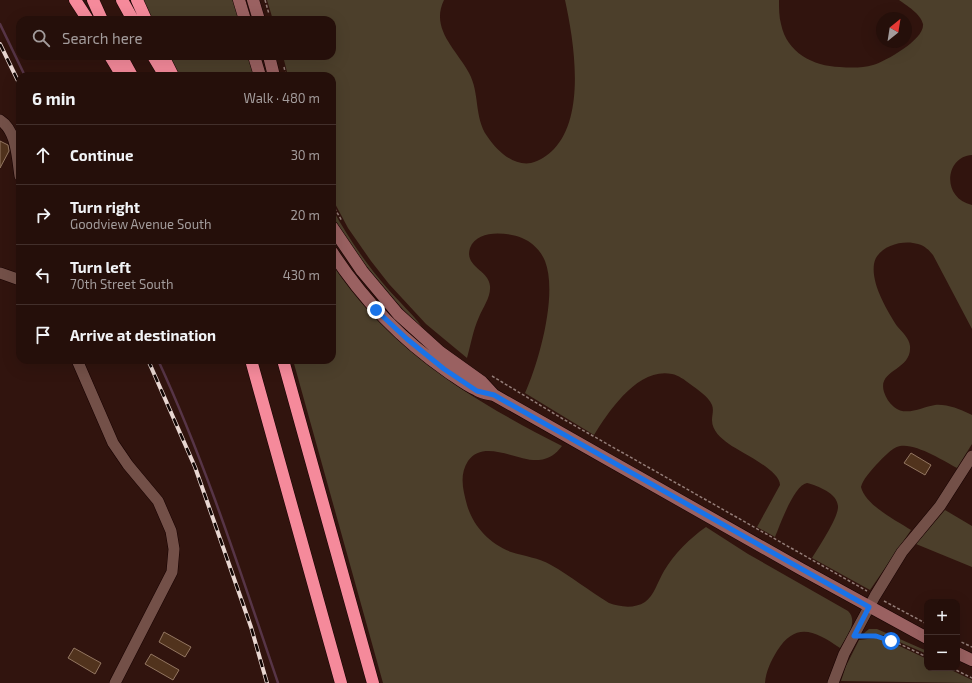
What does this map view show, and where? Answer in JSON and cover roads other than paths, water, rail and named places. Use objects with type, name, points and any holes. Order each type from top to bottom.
[{"type":"highway","points":[[75,0],[85,16]]},
{"type":"highway","points":[[93,0],[100,16]]},
{"type":"highway","points":[[122,0],[131,16]]},
{"type":"highway","points":[[137,0],[144,16]]},
{"type":"highway","points":[[112,60],[120,72]]},
{"type":"highway","points":[[123,60],[130,72]]},
{"type":"highway","points":[[155,60],[162,72]]},
{"type":"highway","points":[[166,60],[171,72]]},
{"type":"highway","points":[[252,364],[341,683]]},
{"type":"highway","points":[[284,364],[374,683]]},
{"type":"main road","points":[[239,0],[244,16]]},
{"type":"main road","points":[[253,0],[258,16]]},
{"type":"main road","points":[[255,60],[259,72]]},
{"type":"main road","points":[[270,60],[273,72]]},
{"type":"main road","points":[[338,225],[350,255],[373,286],[407,323],[444,356],[482,382],[494,395]]},
{"type":"main road","points":[[336,258],[364,296],[407,339],[439,365],[466,384],[477,391],[494,395],[869,607],[924,636]]},
{"type":"main road","points":[[960,654],[972,660]]},
{"type":"street","points":[[0,120],[8,126],[12,135],[16,156]]},
{"type":"street","points":[[0,273],[16,279]]},
{"type":"street","points":[[78,364],[113,443],[158,501],[171,531],[174,549],[172,572],[114,683]]},
{"type":"street","points":[[833,683],[841,661],[869,607],[902,552],[940,506],[972,456]]},
{"type":"waterway","points":[[0,24],[16,57]]},
{"type":"waterway","points":[[17,60],[23,72]]},
{"type":"waterway","points":[[160,364],[192,439],[207,479],[278,683]]},
{"type":"railway","points":[[0,44],[16,77]]},
{"type":"railway","points":[[150,364],[195,467],[251,627],[267,683]]}]
